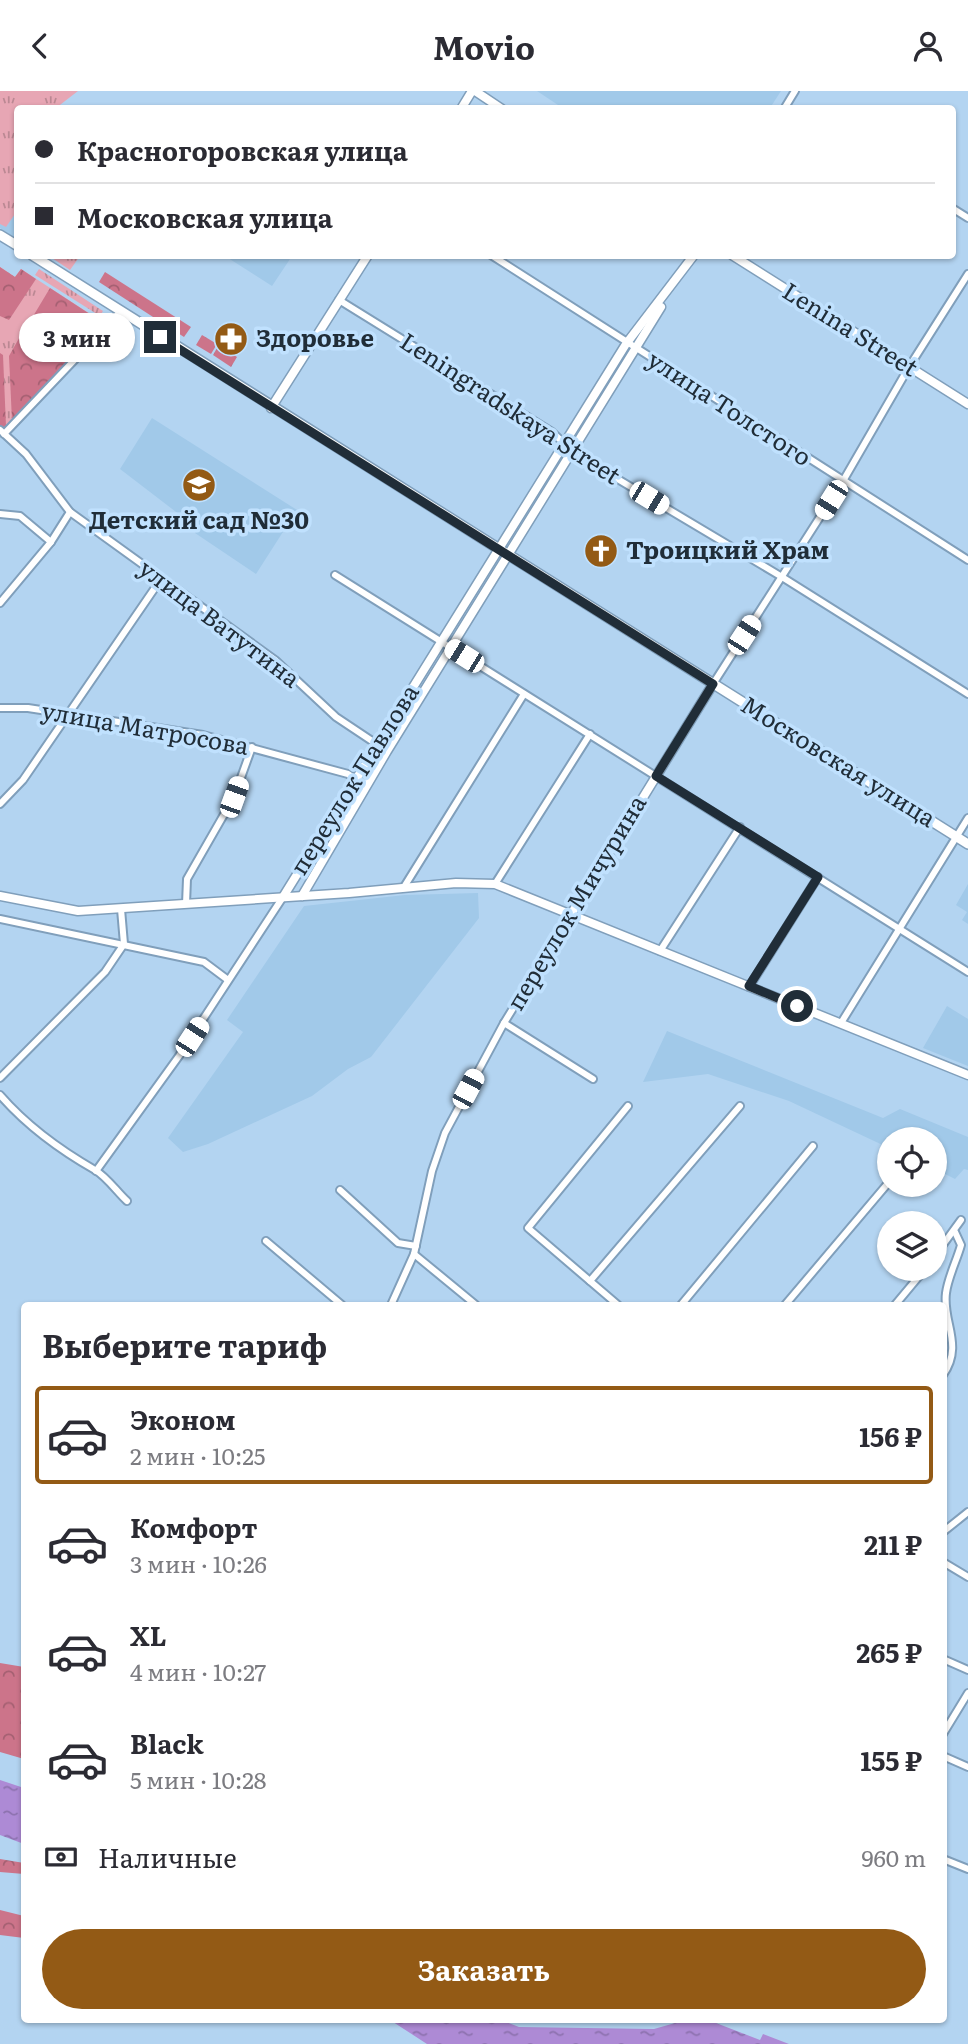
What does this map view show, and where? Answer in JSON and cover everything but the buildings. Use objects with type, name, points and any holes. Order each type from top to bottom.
[{"type":"main road","name":"Московская улица","points":[[38,259],[271,408],[968,844]]},
{"type":"street","points":[[473,91],[496,105]]},
{"type":"street","points":[[271,408],[366,259]]},
{"type":"street","name":"улица Толстого","points":[[497,259],[626,344],[968,559]]},
{"type":"street","name":"переулок Павлова","points":[[302,896],[387,751],[574,453],[691,259]]},
{"type":"street","name":"Lenina Street","points":[[738,259],[968,404]]},
{"type":"street","name":"переулок Мичурина","points":[[392,1302],[414,1254],[432,1171],[445,1133],[504,1023],[713,684],[843,481],[909,367],[968,274]]},
{"type":"street","name":"переулок Павлова","points":[[96,1171],[180,1056],[283,897],[626,344],[677,281]]},
{"type":"street","name":"Leningradskaya Street","points":[[340,300],[565,442],[574,453],[782,577],[968,694]]},
{"type":"street","points":[[2,432],[121,311]]},
{"type":"street","name":"улица Ватутина","points":[[2,432],[26,454],[70,513],[275,660],[336,717],[387,751]]},
{"type":"street","points":[[0,603],[51,542],[70,513]]},
{"type":"street","points":[[0,514],[20,516],[51,542]]},
{"type":"street","points":[[335,575],[418,624],[440,642],[740,827],[968,972]]},
{"type":"street","points":[[0,804],[23,780],[66,713],[161,579]]},
{"type":"street","points":[[404,887],[524,694]]},
{"type":"street","name":"улица Матросова","points":[[0,708],[66,713],[203,734],[348,774],[366,786]]},
{"type":"street","points":[[495,884],[590,734]]},
{"type":"street","points":[[186,904],[187,879],[234,797],[252,747]]},
{"type":"street","points":[[841,1023],[968,818]]},
{"type":"street","points":[[660,951],[740,827]]},
{"type":"street","points":[[749,986],[818,877]]},
{"type":"street","points":[[0,896],[78,911],[456,883],[495,884],[968,1076]]},
{"type":"street","points":[[0,1077],[95,982],[124,944],[121,909]]},
{"type":"street","points":[[0,919],[204,962],[229,980]]},
{"type":"street","points":[[504,1023],[593,1079]]},
{"type":"street","points":[[0,1095],[51,1142],[84,1166],[96,1171],[127,1201]]},
{"type":"street","points":[[614,1302],[528,1228],[628,1106]]},
{"type":"street","points":[[590,1281],[740,1106]]},
{"type":"street","points":[[683,1302],[813,1146]]},
{"type":"street","points":[[341,1190],[398,1243],[416,1246]]},
{"type":"street","points":[[788,1302],[877,1196]]},
{"type":"street","points":[[947,1242],[961,1220]]},
{"type":"street","points":[[946,1302],[946,1290],[961,1245],[955,1232]]},
{"type":"street","points":[[266,1241],[338,1302]]},
{"type":"street","points":[[414,1254],[472,1302]]},
{"type":"street","points":[[898,1302],[915,1281]]},
{"type":"street","points":[[947,1309],[954,1337],[947,1361]]},
{"type":"street","points":[[947,1529],[968,1512]]},
{"type":"street","points":[[947,1564],[968,1577]]},
{"type":"street","points":[[947,1661],[968,1670]]},
{"type":"street","points":[[947,1727],[968,1693]]},
{"type":"street","points":[[947,1758],[968,1767]]},
{"type":"street","points":[[947,1861],[968,1869]]},
{"type":"shaded area","points":[[537,91],[781,91],[772,105],[558,105]]},
{"type":"shaded area","points":[[0,165],[14,174],[14,237],[0,228]]},
{"type":"shaded area","points":[[230,259],[290,259],[272,286]]},
{"type":"shaded area","name":"Детский сад №30","points":[[152,418],[297,510],[256,574],[195,533],[197,528],[120,469]]},
{"type":"shaded area","points":[[968,884],[968,924],[962,920],[967,912],[956,905]]},
{"type":"shaded area","points":[[478,893],[479,918],[371,1057],[348,1069],[312,1096],[208,1144],[183,1152],[168,1138],[243,1032],[227,1020],[304,906],[405,895]]},
{"type":"shaded area","points":[[947,1006],[968,1019],[968,1066],[923,1048]]},
{"type":"shaded area","points":[[667,1031],[883,1118],[900,1109],[944,1127],[877,1127],[877,1142],[789,1101],[708,1074],[643,1082]]},
{"type":"shaded area","points":[[947,1128],[968,1137],[968,1170],[964,1169],[955,1179],[947,1175]]},
{"type":"green space","points":[[0,91],[78,91],[60,105],[14,105],[14,215],[6,227],[0,224]]},
{"type":"green space","points":[[54,259],[78,259],[70,270]]},
{"type":"green space","points":[[0,267],[15,277],[21,269],[101,321],[87,341],[3,430],[0,427]]},
{"type":"green space","points":[[0,267],[15,277],[21,269],[36,279],[9,320],[0,316]]},
{"type":"green space","points":[[39,269],[103,311],[100,316],[35,275]]},
{"type":"green space","points":[[105,272],[191,327],[184,337],[99,282]]},
{"type":"green space","points":[[50,288],[99,320],[26,328]]},
{"type":"green space","points":[[98,326],[12,421],[9,356],[22,333]]},
{"type":"green space","points":[[202,335],[217,344],[211,354],[196,345]]},
{"type":"green space","points":[[219,345],[237,357],[231,367],[213,355]]},
{"type":"green space","points":[[0,353],[3,355],[6,426],[3,430],[0,427]]},
{"type":"green space","points":[[0,1663],[21,1666],[21,1758],[0,1752]]},
{"type":"green space","points":[[0,1859],[21,1862],[21,1874],[0,1872]]},
{"type":"green space","points":[[0,1910],[21,1915],[21,1938],[0,1935]]},
{"type":"water","points":[[0,1780],[21,1787],[21,1843],[0,1835]]},
{"type":"water","points":[[395,2023],[509,2023],[519,2027],[654,2029],[675,2023],[716,2023],[760,2040],[763,2034],[789,2044],[427,2044]]},
{"type":"place","name":"Здоровье","points":[[231,339]]},
{"type":"place","name":"Детский сад №30","points":[[199,485]]},
{"type":"place","name":"Троицкий Храм","points":[[601,551]]},
{"type":"route","points":[[160,337],[713,684],[656,776],[818,877],[749,986],[797,1006]]}]
